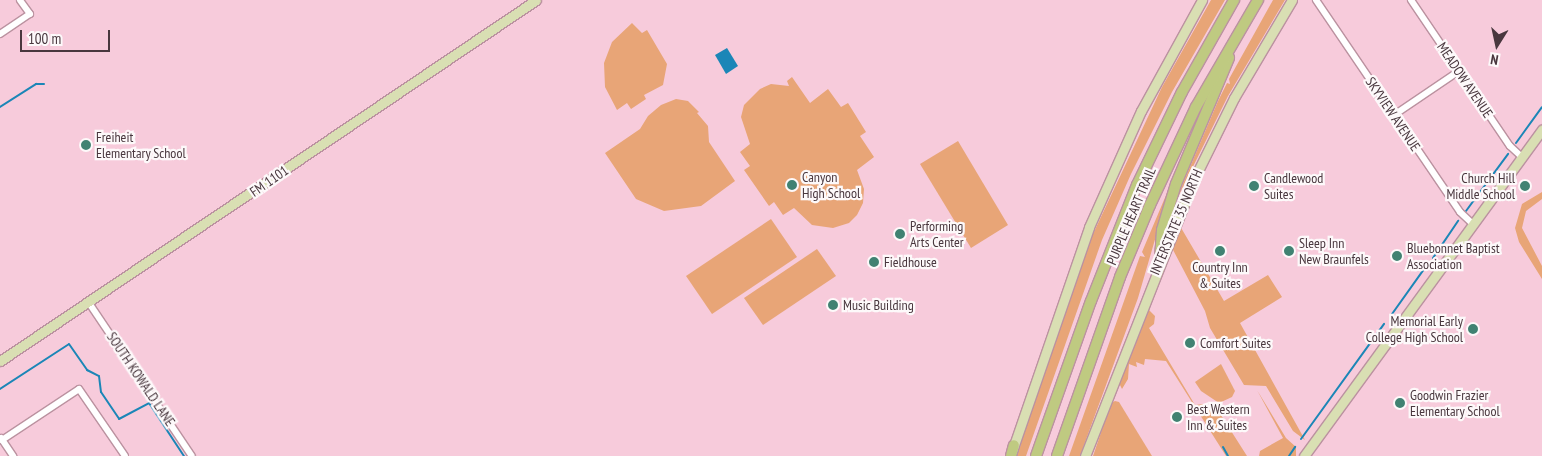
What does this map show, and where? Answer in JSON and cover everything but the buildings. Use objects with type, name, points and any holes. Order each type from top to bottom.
[{"type":"highway","name":"PURPLE HEART TRAIL","points":[[1036,456],[1091,301],[1137,185],[1182,92],[1234,0]]},
{"type":"highway","name":"PURPLE HEART TRAIL","points":[[1057,456],[1120,277],[1150,205],[1196,107],[1258,0]]},
{"type":"highway","points":[[1160,259],[1162,230],[1176,184],[1241,27]]},
{"type":"highway","points":[[1010,456],[1014,445]]},
{"type":"main road","name":"FM 1101","points":[[0,361],[89,303],[536,0]]},
{"type":"main road","points":[[1014,445],[1089,226],[1141,111],[1202,0]]},
{"type":"main road","name":"INTERSTATE 35 NORTH","points":[[1085,456],[1160,259],[1220,124],[1292,0]]},
{"type":"main road","points":[[1304,456],[1542,130]]},
{"type":"street","points":[[0,34],[30,14],[20,0]]},
{"type":"street","name":"SKYVIEW AVENUE","points":[[1316,0],[1460,212],[1474,225]]},
{"type":"street","name":"MEADOW AVENUE","points":[[1412,0],[1510,146],[1522,157]]},
{"type":"street","points":[[1394,115],[1459,72]]},
{"type":"street","name":"SOUTH KOWALD LANE","points":[[89,303],[192,456]]},
{"type":"street","points":[[13,456],[1,439],[79,389],[125,456]]},
{"type":"shaded area","points":[[1211,0],[1225,0],[1172,92],[1131,174],[1102,240],[1026,456],[1017,456],[1062,316],[1092,236],[1162,87]]},
{"type":"shaded area","points":[[1273,0],[1285,0],[1228,96],[1173,207],[1218,101],[1227,83],[1230,84],[1229,79]]},
{"type":"shaded area","points":[[632,23],[642,33],[647,30],[667,64],[663,85],[644,95],[646,99],[631,109],[627,103],[617,110],[605,87],[604,63],[612,42]]},
{"type":"shaded area","points":[[792,77],[810,103],[828,89],[841,107],[848,103],[866,132],[860,136],[874,157],[857,170],[864,189],[863,203],[857,215],[849,223],[833,228],[812,225],[794,208],[783,215],[774,202],[769,206],[744,170],[750,166],[740,152],[750,144],[741,117],[744,105],[760,89],[771,84],[789,86],[787,81]]},
{"type":"shaded area","points":[[676,99],[688,101],[699,112],[697,113],[708,126],[709,142],[735,181],[701,206],[664,211],[636,199],[605,153],[640,129],[648,116],[661,105]]},
{"type":"shaded area","points":[[958,141],[1008,225],[971,248],[920,164]]},
{"type":"shaded area","points":[[1172,181],[1138,298],[1080,456],[1069,456],[1140,256],[1145,257],[1142,252]]},
{"type":"shaded area","points":[[1542,192],[1542,199],[1526,211],[1522,228],[1542,266],[1542,279],[1519,242],[1515,228],[1522,204]]},
{"type":"shaded area","points":[[771,219],[797,257],[712,314],[686,276]]},
{"type":"shaded area","points":[[1180,226],[1224,301],[1268,275],[1282,297],[1240,323],[1305,440],[1293,431],[1266,386],[1244,385],[1210,328],[1205,311],[1171,246]]},
{"type":"shaded area","points":[[817,249],[836,276],[763,325],[744,298]]},
{"type":"shaded area","points":[[1149,310],[1155,316],[1154,324],[1149,328],[1195,405],[1204,404],[1210,410],[1219,412],[1247,456],[1226,456],[1166,361],[1145,359],[1144,365],[1136,362],[1137,367],[1129,364],[1128,379],[1122,389],[1118,381],[1144,311]]},
{"type":"shaded area","points":[[1221,364],[1235,391],[1232,397],[1219,403],[1201,391],[1195,382]]},
{"type":"shaded area","points":[[1257,390],[1286,438],[1296,447],[1296,456],[1259,456],[1260,451],[1283,438]]},
{"type":"shaded area","points":[[1119,402],[1152,456],[1093,456],[1111,403]]},
{"type":"water","points":[[727,48],[738,66],[726,74],[715,55]]},
{"type":"waterway","points":[[0,107],[36,84],[44,84]]},
{"type":"waterway","points":[[1516,143],[1542,107]]},
{"type":"waterway","points":[[1466,211],[1508,154]]},
{"type":"waterway","points":[[1433,258],[1458,221]]},
{"type":"waterway","points":[[1392,314],[1427,265]]},
{"type":"waterway","points":[[1301,439],[1384,324]]},
{"type":"waterway","points":[[0,389],[69,344],[87,370],[99,376],[101,392],[119,419],[149,403],[184,456]]},
{"type":"waterway","points":[[1223,447],[1228,456]]},
{"type":"waterway","points":[[1289,456],[1295,447]]},
{"type":"place","name":"Freiheit Elementary School","points":[[86,145]]},
{"type":"place","name":"Canyon High School","points":[[792,185]]},
{"type":"place","name":"Candlewood Suites","points":[[1254,186]]},
{"type":"place","name":"Church Hill Middle School","points":[[1525,186]]},
{"type":"place","name":"Performing Arts Center","points":[[900,234]]},
{"type":"place","name":"Country Inn & Suites","points":[[1220,251]]},
{"type":"place","name":"Sleep Inn New Braunfels","points":[[1289,251]]},
{"type":"place","name":"Bluebonnet Baptist Association","points":[[1397,256]]},
{"type":"place","name":"Fieldhouse","points":[[874,262]]},
{"type":"place","name":"Music Building","points":[[833,305]]},
{"type":"place","name":"Memorial Early College High School","points":[[1473,329]]},
{"type":"place","name":"Comfort Suites","points":[[1190,343]]},
{"type":"place","name":"Goodwin Frazier Elementary School","points":[[1400,403]]},
{"type":"place","name":"Best Western Inn & Suites","points":[[1177,417]]}]
